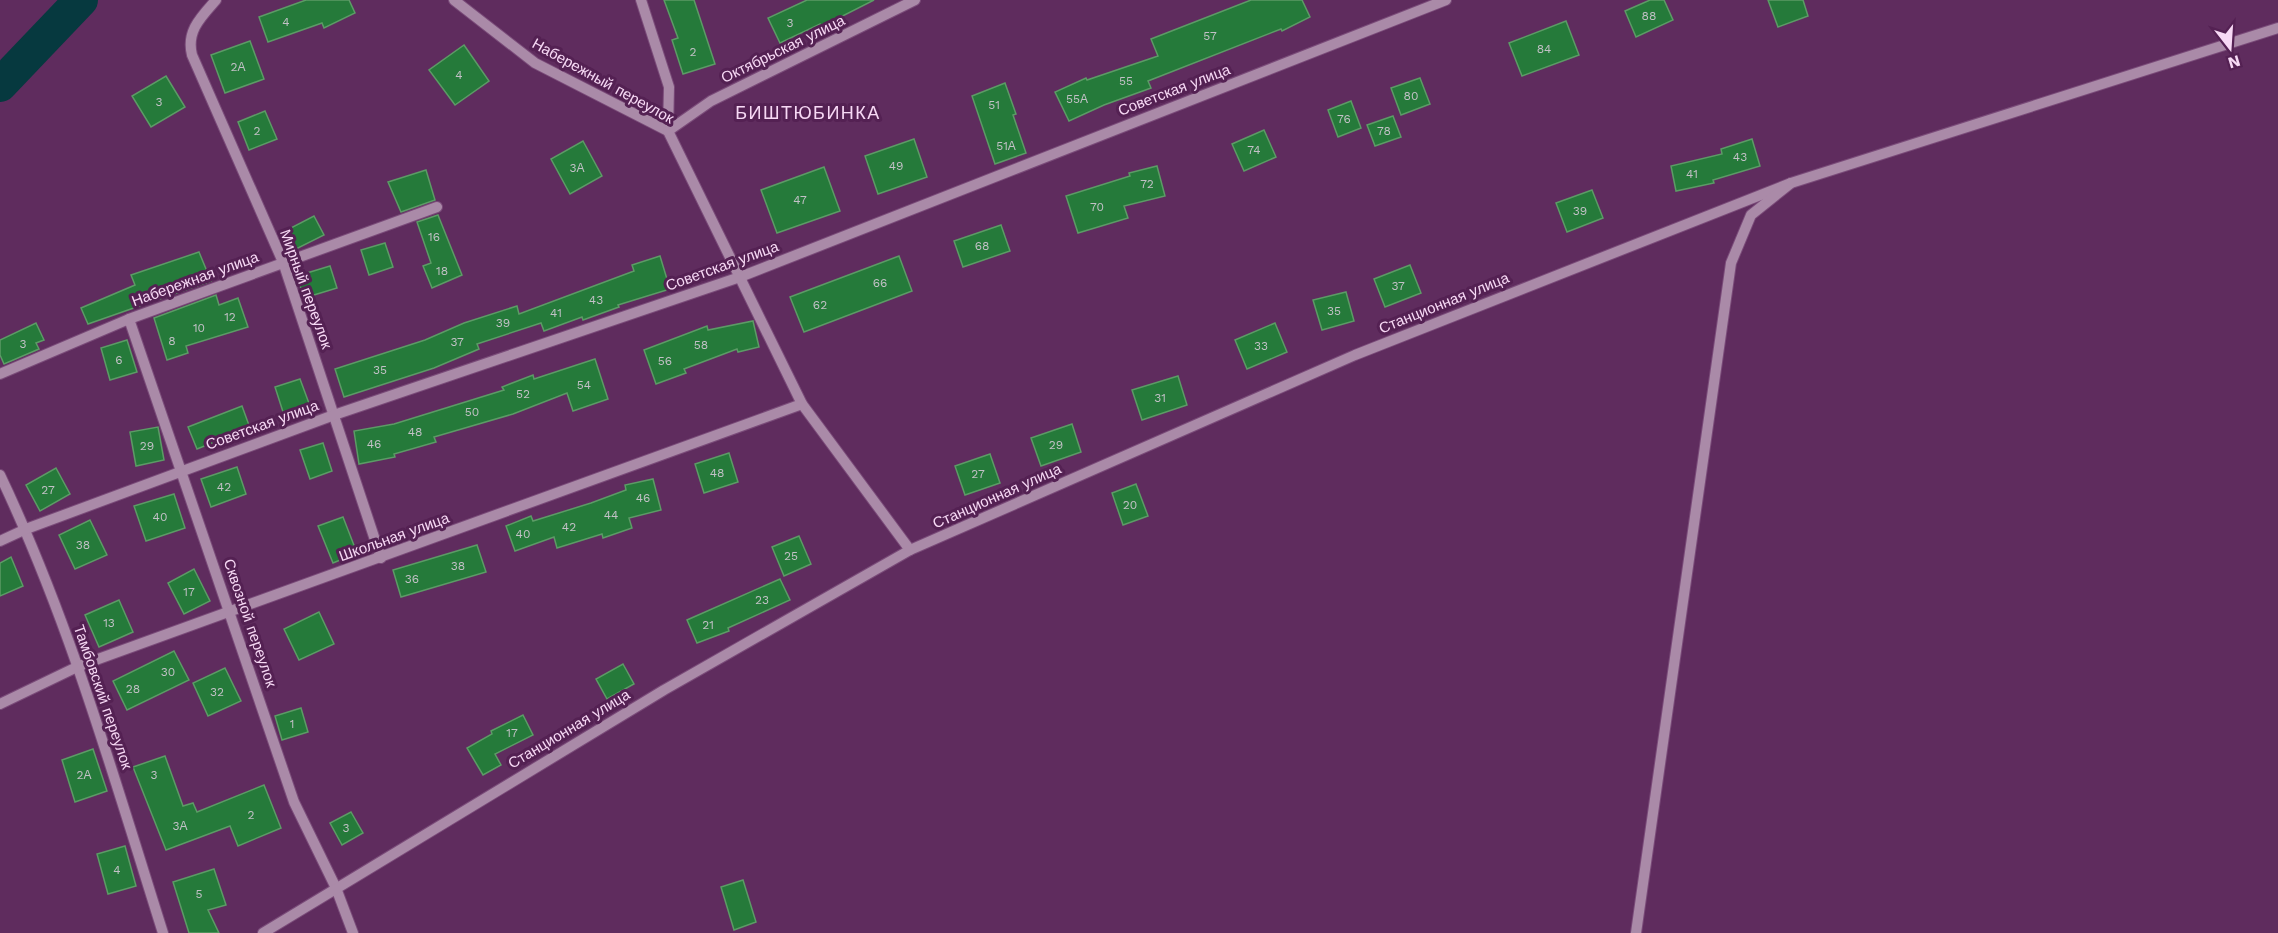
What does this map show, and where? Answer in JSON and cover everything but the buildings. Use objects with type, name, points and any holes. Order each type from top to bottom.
[{"type":"street","name":"Мирный переулок","points":[[216,0],[199,19],[190,37],[192,55],[283,262],[381,558]]},
{"type":"street","name":"Набережный переулок","points":[[454,0],[535,63],[668,131],[802,404],[910,550]]},
{"type":"street","points":[[641,0],[669,87],[668,131]]},
{"type":"street","name":"Октябрьская улица","points":[[668,131],[711,101],[915,0]]},
{"type":"street","name":"Советская улица","points":[[0,541],[26,529],[334,415],[740,277],[1446,0]]},
{"type":"street","name":"Станционная улица","points":[[263,933],[664,690],[910,550],[1355,355],[1791,183],[2278,28]]},
{"type":"street","points":[[1636,933],[1731,263],[1751,215],[1791,183]]},
{"type":"street","name":"Набережная улица","points":[[0,374],[129,319],[437,207]]},
{"type":"street","name":"Сквозной переулок","points":[[129,319],[180,471],[231,612],[294,802],[336,888],[353,933]]},
{"type":"street","name":"Школьная улица","points":[[0,704],[79,666],[802,404]]},
{"type":"street","name":"Тамбовский переулок","points":[[0,475],[26,529],[79,666],[164,933]]},
{"type":"waterway","points":[[0,85],[81,0]]},
{"type":"district","name":"БИШТЮБИНКА","points":[[808,112]]}]
